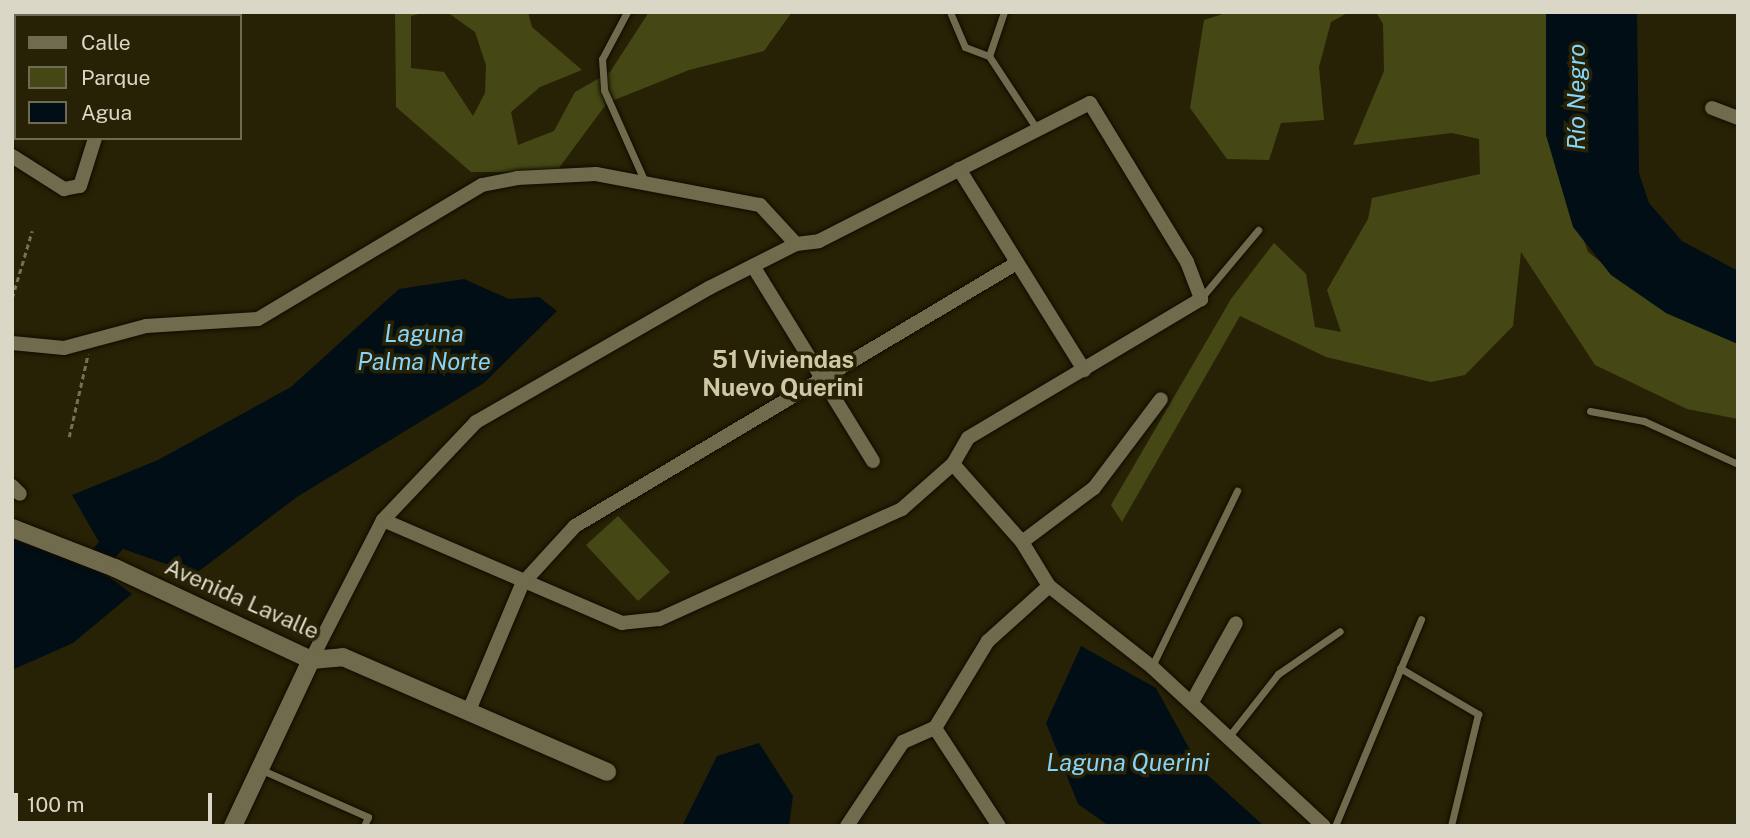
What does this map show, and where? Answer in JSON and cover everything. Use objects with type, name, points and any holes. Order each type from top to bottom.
[{"type":"street","points":[[233,826],[311,660],[383,520],[476,422],[753,266],[796,244],[820,241],[1090,103],[1186,262],[1201,299],[968,438],[953,464],[902,509],[659,619],[622,623],[522,584],[383,520]]},
{"type":"street","points":[[1712,108],[1738,118]]},
{"type":"street","points":[[12,156],[64,189],[80,186],[94,140]]},
{"type":"street","points":[[959,169],[1015,264],[1084,370]]},
{"type":"street","points":[[12,343],[64,348],[146,326],[258,319],[482,185],[596,174],[645,183],[760,205],[796,244]]},
{"type":"street","points":[[470,708],[522,584],[575,526],[1015,264]]},
{"type":"street","points":[[753,266],[824,376],[873,461]]},
{"type":"street","points":[[1022,542],[1094,488],[1160,399]]},
{"type":"street","points":[[953,464],[1022,542],[1049,586],[1152,667],[1230,735],[1324,826]]},
{"type":"street","name":"Avenida Lavalle","points":[[12,528],[116,568],[311,660],[343,657],[470,708],[607,772]]},
{"type":"street","points":[[847,826],[903,741],[935,728],[988,641],[1049,586]]},
{"type":"street","points":[[1192,702],[1236,624]]},
{"type":"street","points":[[935,728],[999,826]]},
{"type":"lane","points":[[627,12],[602,59],[604,90],[645,183]]},
{"type":"lane","points":[[950,12],[965,47],[989,56],[1038,129]]},
{"type":"lane","points":[[989,56],[1004,12]]},
{"type":"lane","points":[[1201,299],[1258,230]]},
{"type":"lane","points":[[1590,411],[1644,421],[1738,464]]},
{"type":"lane","points":[[1152,667],[1237,491]]},
{"type":"lane","points":[[1335,826],[1420,620]]},
{"type":"lane","points":[[1230,735],[1278,674],[1340,631]]},
{"type":"lane","points":[[1400,668],[1478,714],[1451,826]]},
{"type":"lane","points":[[258,769],[368,817],[364,826]]},
{"type":"path","points":[[12,298],[32,231]]},
{"type":"path","points":[[69,437],[91,340]]},
{"type":"green space","points":[[395,12],[427,12],[411,16],[411,68],[444,72],[473,116],[485,93],[486,65],[475,32],[447,12],[528,12],[532,27],[582,70],[540,87],[511,112],[518,145],[554,131],[575,92],[610,72],[649,12],[792,12],[764,51],[689,70],[607,103],[556,172],[471,172],[396,107]]},
{"type":"green space","points":[[1229,12],[1349,12],[1331,22],[1319,67],[1324,120],[1281,123],[1269,160],[1227,159],[1190,108],[1204,20]]},
{"type":"green space","points":[[1376,12],[1546,12],[1546,135],[1588,252],[1666,313],[1738,344],[1738,419],[1687,409],[1595,365],[1521,252],[1513,326],[1465,375],[1431,382],[1326,357],[1240,316],[1122,522],[1111,505],[1231,299],[1274,243],[1306,274],[1315,327],[1341,332],[1327,290],[1368,219],[1372,198],[1480,174],[1479,139],[1452,133],[1353,145],[1384,71],[1383,24]]},
{"type":"green space","points":[[618,516],[670,572],[638,601],[586,545]]},
{"type":"water","name":"Río Negro","points":[[1546,12],[1637,12],[1639,173],[1649,203],[1682,241],[1738,271],[1738,344],[1666,313],[1611,275],[1573,227],[1546,135]]},
{"type":"water","name":"Laguna Palma Norte","points":[[464,279],[509,299],[539,297],[557,311],[484,383],[297,497],[195,574],[123,549],[102,572],[132,594],[73,643],[12,670],[12,539],[82,562],[99,542],[72,495],[158,460],[291,387],[399,289]]},
{"type":"water","name":"Laguna Querini","points":[[1081,646],[1156,688],[1200,768],[1264,826],[1109,826],[1078,804],[1046,723]]},
{"type":"water","points":[[759,743],[793,796],[789,826],[682,826],[717,756]]},
{"type":"district","name":"51 Viviendas Nuevo Querini","points":[[783,374]]}]
